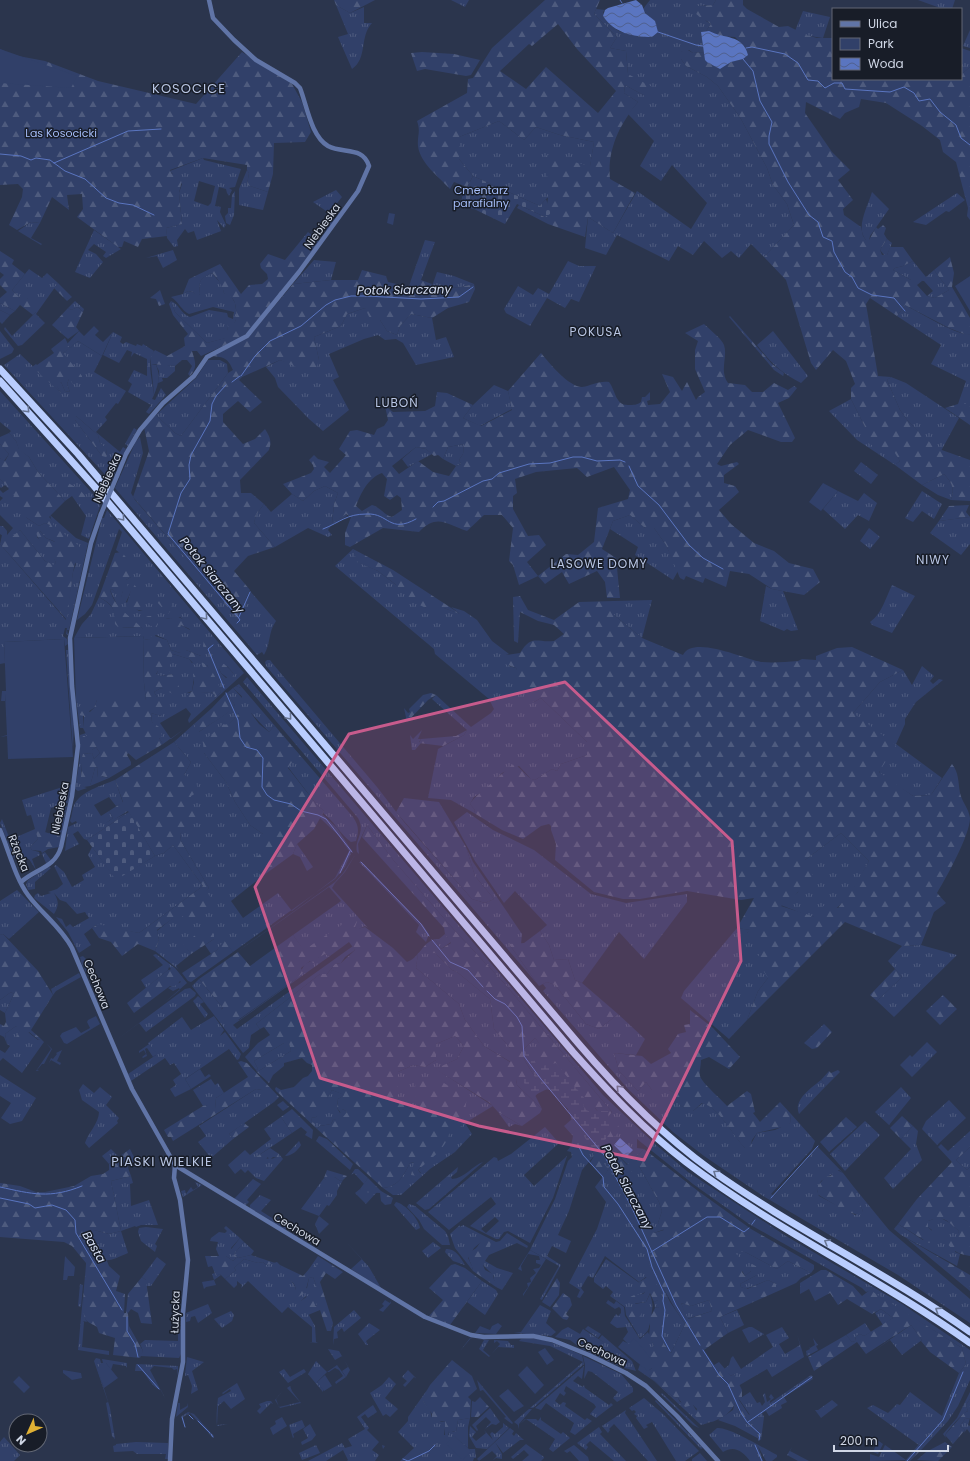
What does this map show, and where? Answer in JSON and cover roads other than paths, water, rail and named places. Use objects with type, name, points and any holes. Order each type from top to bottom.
[{"type":"highway","points":[[0,369],[83,459],[578,1043],[640,1110],[686,1150],[723,1178],[902,1286],[970,1332]]},
{"type":"highway","points":[[0,381],[79,468],[573,1052],[623,1106],[675,1154],[724,1189],[907,1300],[970,1343]]},
{"type":"street","name":"Niebieska","points":[[21,882],[51,864],[60,853],[63,841],[73,789],[78,746],[70,654],[70,637],[91,543],[101,514],[126,454],[140,430],[163,403],[194,376],[207,357],[247,336],[340,218],[364,178],[369,166],[365,156],[359,152],[330,147],[321,140],[317,134],[300,88],[295,82],[256,60],[228,35],[213,18],[209,0]]},
{"type":"street","name":"Rżącka","points":[[0,830],[21,882]]},
{"type":"street","name":"Cechowa","points":[[21,882],[29,896],[56,924],[69,942],[132,1089],[175,1165],[425,1317],[471,1335],[484,1337],[533,1336],[552,1340],[589,1355],[626,1373],[648,1388],[698,1436],[718,1461]]},
{"type":"street","name":"Łużycka","points":[[170,1461],[172,1419],[184,1362],[183,1313],[188,1260],[180,1200],[174,1178],[175,1165]]},
{"type":"water","points":[[636,0],[642,5],[645,13],[655,21],[658,32],[652,37],[624,33],[607,22],[603,16],[605,10],[608,8]]},
{"type":"water","points":[[709,31],[737,40],[746,48],[748,55],[743,59],[731,62],[720,69],[708,63],[705,60],[701,32]]},
{"type":"water","points":[[620,1138],[633,1150],[626,1157],[614,1145]]},
{"type":"waterway","points":[[658,32],[703,46]]},
{"type":"waterway","points":[[746,48],[752,47],[785,54],[798,63],[808,80],[818,81],[825,88],[834,83],[842,83],[845,89],[890,92],[904,87],[914,93],[919,101],[930,99],[940,112],[956,125],[961,138],[970,145]]},
{"type":"waterway","points":[[743,59],[753,71],[760,101],[772,122],[769,144],[788,182],[809,215],[818,222],[823,237],[832,241],[834,252],[845,272],[852,277],[858,288],[872,295],[894,298],[905,311]]},
{"type":"waterway","points":[[54,163],[128,131],[161,129]]},
{"type":"waterway","points":[[0,154],[21,156],[31,160],[36,158],[50,160],[65,171],[85,179],[106,198],[119,203],[133,205],[154,215]]},
{"type":"waterway","name":"Potok Siarczany","points":[[241,376],[255,356],[270,341],[301,326],[326,305],[335,300],[351,296],[421,299],[459,297],[473,287]]},
{"type":"waterway","name":"Potok Siarczany","points":[[232,382],[240,376]]},
{"type":"waterway","name":"Potok Siarczany","points":[[226,385],[216,396],[212,404],[210,421],[191,455],[189,465],[190,479],[181,493],[168,534],[238,617],[240,620],[237,623]]},
{"type":"waterway","points":[[433,507],[438,502],[444,501],[483,481],[492,479],[499,473],[529,464],[550,463],[573,457],[582,457],[597,461],[620,460],[625,462]]},
{"type":"waterway","points":[[629,466],[638,486],[659,505],[689,545],[703,558],[723,569]]},
{"type":"waterway","points":[[323,529],[349,517],[360,514],[380,516],[394,524],[407,523],[416,519]]},
{"type":"waterway","points":[[239,617],[250,592]]},
{"type":"waterway","points":[[213,645],[208,649],[224,688]]},
{"type":"waterway","name":"Potok Siarczany","points":[[226,693],[238,720],[240,738],[246,747],[257,750],[263,758],[262,787],[267,795],[274,800],[291,804],[301,811],[318,815],[326,819],[352,852]]},
{"type":"waterway","points":[[340,873],[350,851]]},
{"type":"waterway","name":"Potok Siarczany","points":[[361,862],[421,924],[429,936]]},
{"type":"waterway","name":"Potok Siarczany","points":[[432,940],[450,962],[468,970],[483,987]]},
{"type":"waterway","name":"Potok Siarczany","points":[[487,991],[495,999],[505,1004],[517,1017],[522,1026],[524,1056],[541,1079],[604,1155],[632,1208],[676,1305],[700,1345]]},
{"type":"waterway","points":[[771,1198],[818,1146]]},
{"type":"waterway","name":"Potok Siarczany","points":[[579,1147],[583,1155],[603,1177],[604,1187],[618,1204],[647,1249],[652,1267],[664,1293],[663,1301],[665,1310],[662,1336],[670,1351]]},
{"type":"waterway","points":[[0,1187],[22,1192],[50,1194],[60,1193],[82,1186]]},
{"type":"waterway","name":"Basta","points":[[0,1198],[29,1204],[35,1208],[52,1205],[66,1210],[75,1220],[76,1233],[122,1310]]},
{"type":"waterway","points":[[651,1252],[707,1217],[720,1217],[744,1232],[749,1228]]},
{"type":"waterway","points":[[752,1224],[755,1220]]},
{"type":"waterway","points":[[127,1317],[127,1331],[135,1344],[138,1357]]},
{"type":"waterway","name":"Potok Siarczany","points":[[703,1350],[719,1375],[728,1384],[741,1413],[747,1422],[760,1434],[759,1440]]},
{"type":"waterway","points":[[138,1365],[159,1389]]},
{"type":"waterway","points":[[907,1461],[943,1420],[963,1372]]},
{"type":"waterway","points":[[748,1422],[812,1377]]},
{"type":"waterway","points":[[189,1415],[193,1419]]},
{"type":"waterway","points":[[182,1417],[185,1427]]},
{"type":"waterway","points":[[198,1421],[210,1433]]},
{"type":"waterway","points":[[408,1461],[429,1451],[435,1445]]},
{"type":"waterway","name":"Potok Siarczany","points":[[755,1445],[762,1461]]},
{"type":"waterway","points":[[403,1459],[408,1461]]},
{"type":"district","name":"KOSOCICE","points":[[189,88]]},
{"type":"district","name":"POKUSA","points":[[596,332]]},
{"type":"district","name":"LUBOŃ","points":[[397,403]]},
{"type":"district","name":"NIWY","points":[[933,560]]},
{"type":"district","name":"LASOWE DOMY","points":[[599,564]]},
{"type":"district","name":"PIASKI WIELKIE","points":[[162,1161]]},
{"type":"park label","name":"Las Kosocicki","points":[[61,133]]},
{"type":"park label","name":"Cmentarz parafialny","points":[[481,196]]}]
